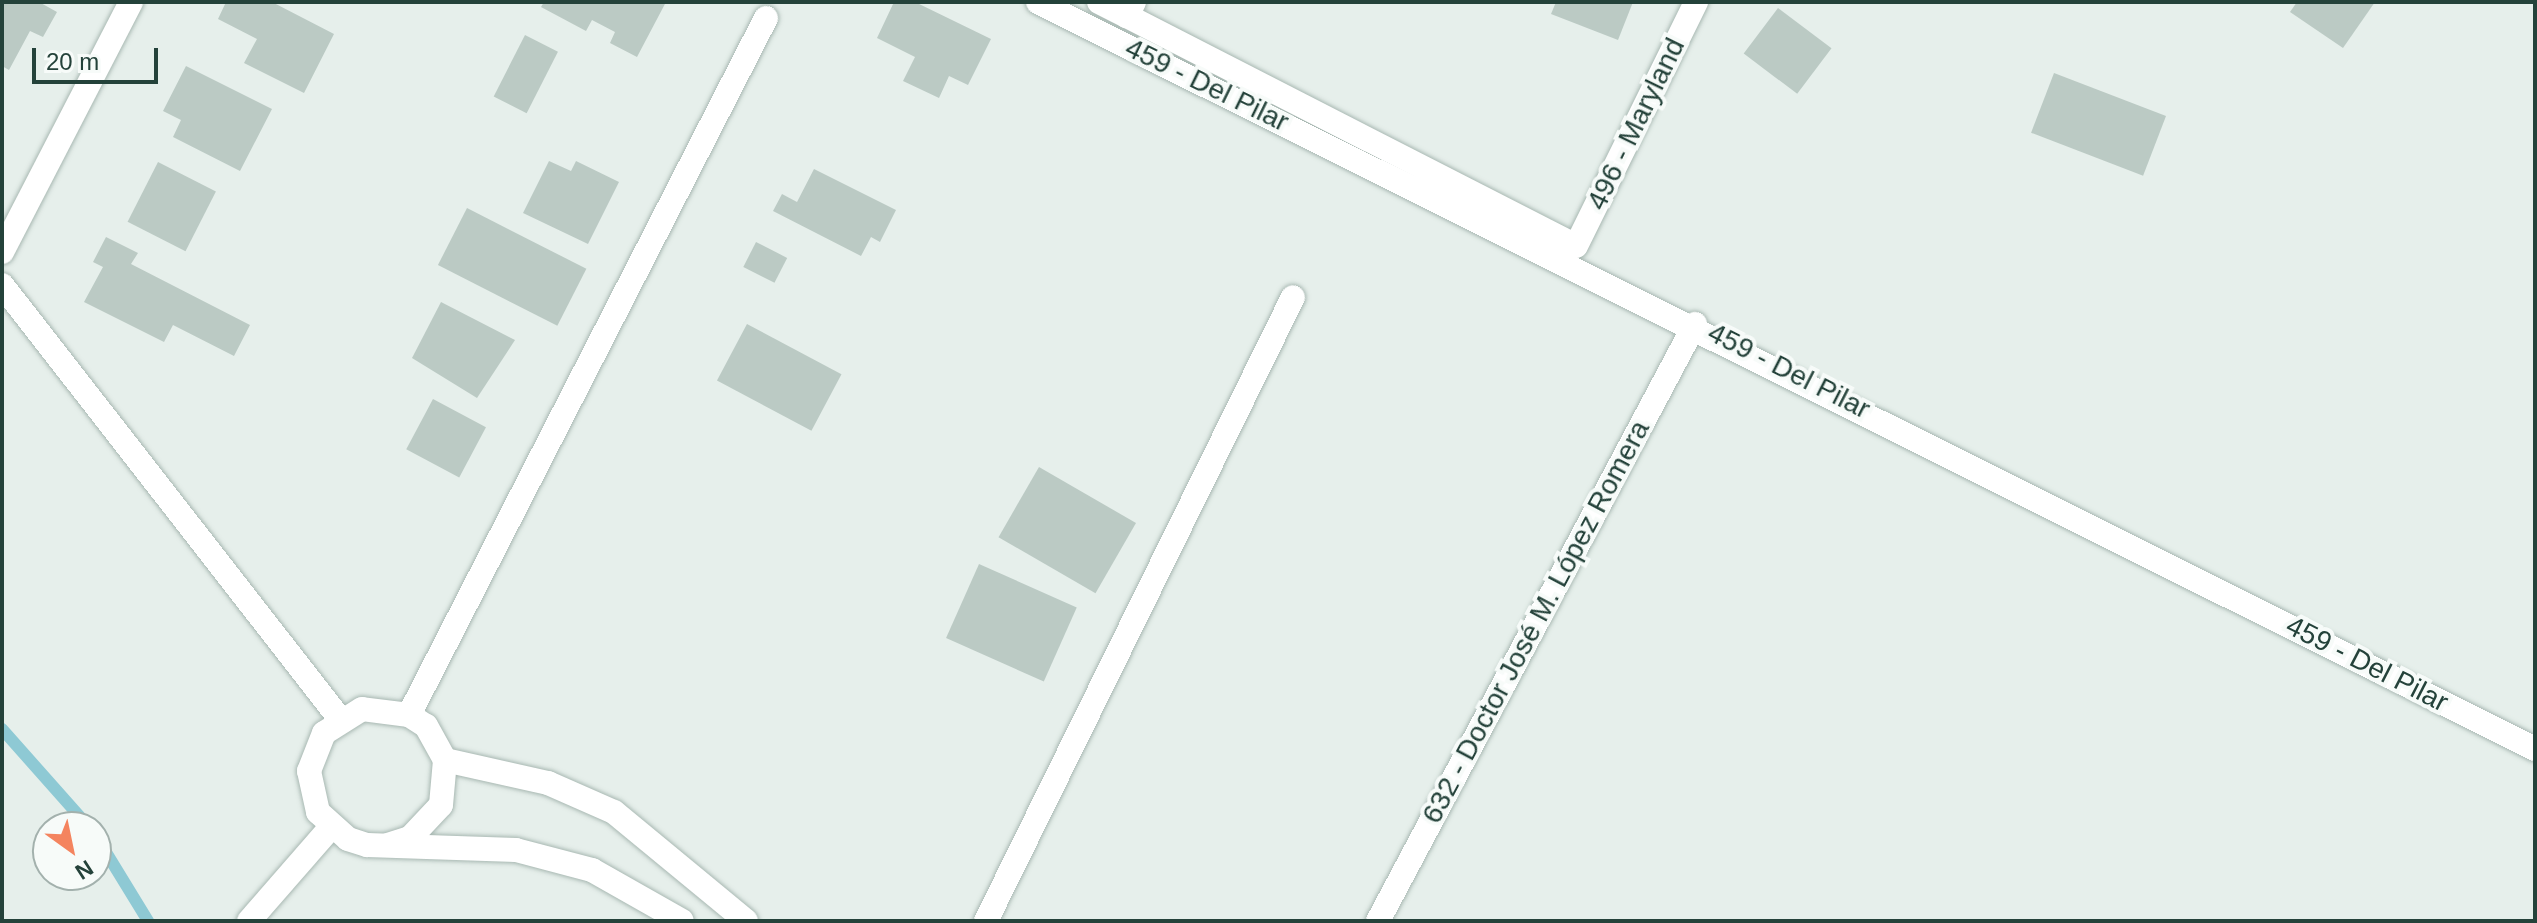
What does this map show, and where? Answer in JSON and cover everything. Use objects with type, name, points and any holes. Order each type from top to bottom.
[{"type":"street","points":[[2,252],[131,2]]},
{"type":"street","name":"459 - Del Pilar","points":[[1038,2],[1695,324],[2535,749]]},
{"type":"street","points":[[1099,2],[1131,9]]},
{"type":"street","name":"496 - Maryland","points":[[1131,9],[1576,246],[1696,2]]},
{"type":"street","points":[[409,715],[766,18]]},
{"type":"street","points":[[2,285],[340,719]]},
{"type":"street","points":[[986,921],[1293,297]]},
{"type":"street","name":"632 - Doctor José M. López Romera","points":[[1378,921],[1695,324]]},
{"type":"street","points":[[388,845],[410,838],[441,805],[445,760],[426,726],[409,715],[386,708],[340,719],[313,751],[309,771],[310,792],[331,827],[367,845],[516,850],[592,870],[682,921]]},
{"type":"street","points":[[445,760],[548,783],[614,812],[746,921]]},
{"type":"street","points":[[249,921],[331,827]]},
{"type":"building","points":[[2,2],[39,2],[57,12],[43,37],[30,31],[9,70],[2,66]]},
{"type":"building","points":[[226,2],[272,2],[334,34],[304,93],[244,63],[257,39],[218,19]]},
{"type":"building","points":[[544,2],[666,2],[637,57],[610,43],[615,32],[592,20],[586,31],[541,7]]},
{"type":"building","points":[[894,2],[915,2],[991,39],[968,85],[949,76],[939,98],[903,81],[915,57],[877,38]]},
{"type":"building","points":[[1556,2],[1633,2],[1618,40],[1551,14]]},
{"type":"building","points":[[2297,2],[2375,2],[2343,48],[2290,12]]},
{"type":"building","points":[[1778,8],[1832,48],[1797,94],[1744,54]]},
{"type":"building","points":[[525,35],[558,52],[527,113],[494,96]]},
{"type":"building","points":[[186,66],[272,109],[240,171],[173,137],[181,120],[163,111]]},
{"type":"building","points":[[2054,73],[2166,116],[2143,176],[2031,133]]},
{"type":"building","points":[[549,161],[571,171],[576,161],[619,182],[588,244],[523,213]]},
{"type":"building","points":[[158,162],[216,192],[185,251],[128,222]]},
{"type":"building","points":[[814,169],[896,210],[880,242],[871,237],[861,256],[773,211],[782,194],[797,202]]},
{"type":"building","points":[[467,208],[586,269],[557,326],[438,265]]},
{"type":"building","points":[[106,237],[138,253],[131,264],[250,325],[234,356],[173,325],[164,342],[84,302],[103,267],[93,262]]},
{"type":"building","points":[[756,242],[787,258],[774,283],[743,267]]},
{"type":"building","points":[[441,302],[515,340],[477,398],[412,358]]},
{"type":"building","points":[[747,324],[841,374],[811,431],[717,381]]},
{"type":"building","points":[[433,399],[486,427],[459,477],[406,449]]},
{"type":"building","points":[[1039,467],[1136,523],[1095,593],[999,537]]},
{"type":"building","points":[[979,564],[1077,608],[1044,682],[946,638]]},
{"type":"waterway","points":[[2,729],[75,811]]},
{"type":"waterway","points":[[112,862],[148,921]]}]
